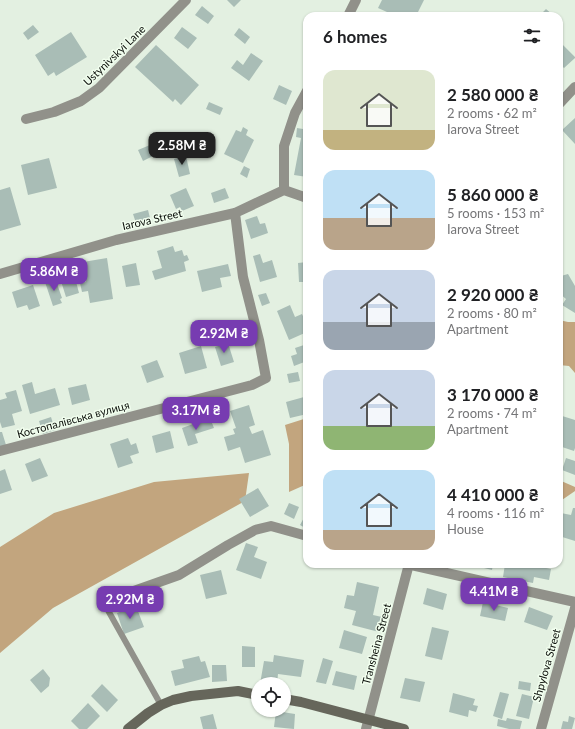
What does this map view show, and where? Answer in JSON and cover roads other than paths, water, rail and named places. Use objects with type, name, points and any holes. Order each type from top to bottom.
[{"type":"street","name":"Ustynivskyi Lane","points":[[26,119],[54,112],[81,102],[99,88],[186,0]]},
{"type":"street","points":[[350,12],[356,0]]},
{"type":"street","points":[[563,100],[575,88]]},
{"type":"street","points":[[303,99],[296,113],[284,146],[284,190],[303,197]]},
{"type":"street","name":"Iarova Street","points":[[0,274],[116,240],[235,213],[284,190]]},
{"type":"street","name":"Костопалівська вулиця","points":[[0,451],[252,385],[266,378],[259,340],[243,277],[235,213]]},
{"type":"street","points":[[105,605],[131,592],[179,575],[255,530],[271,526],[303,535]]},
{"type":"street","name":"Transheina Street","points":[[367,724],[407,568]]},
{"type":"street","points":[[426,568],[575,602]]},
{"type":"street","name":"Shpylova Street","points":[[541,729],[575,608]]},
{"type":"street","points":[[128,729],[161,705],[173,700],[198,695],[238,691],[251,693]]},
{"type":"street","points":[[291,700],[301,702],[367,724],[404,729]]},
{"type":"lane","points":[[105,605],[161,705]]}]
